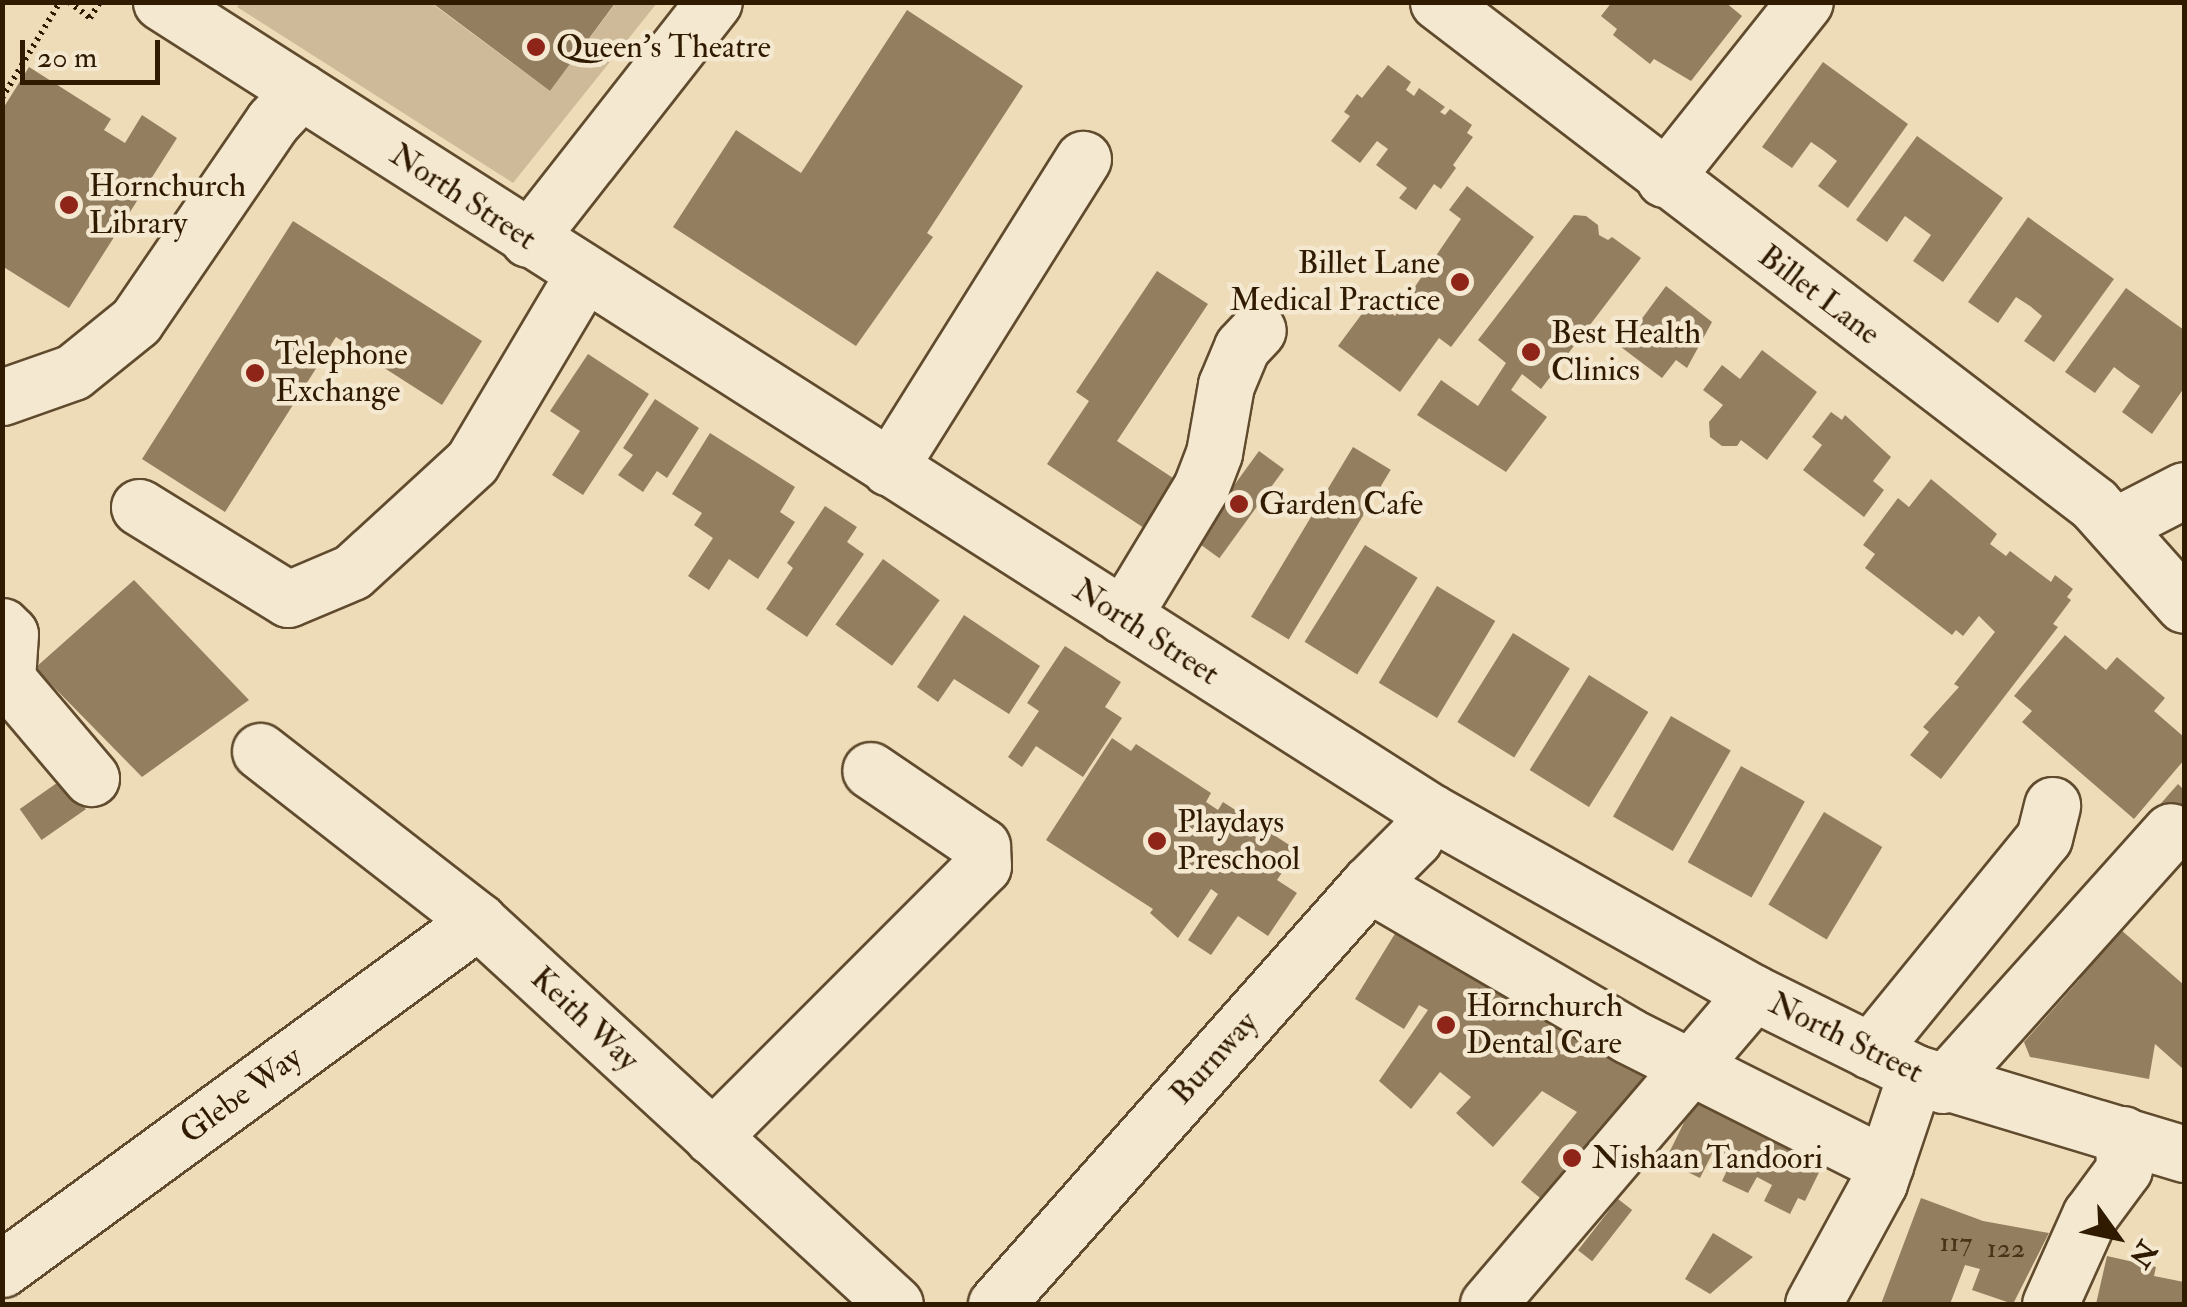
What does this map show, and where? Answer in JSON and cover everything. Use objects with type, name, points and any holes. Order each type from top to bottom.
[{"type":"street","name":"North Street","points":[[162,2],[1431,812],[1754,993],[1910,1070],[2184,1154]]},
{"type":"street","points":[[528,239],[714,2]]},
{"type":"street","name":"Billet Lane","points":[[1438,2],[2067,482],[2116,525],[2184,604]]},
{"type":"street","points":[[1664,178],[1805,2]]},
{"type":"street","points":[[10,410],[73,372],[136,322],[273,121],[300,91]]},
{"type":"street","points":[[889,468],[1083,159]]},
{"type":"street","points":[[139,507],[288,598],[352,572],[472,462],[583,274]]},
{"type":"street","points":[[1123,616],[1201,488],[1214,453],[1226,385],[1242,347],[1258,330]]},
{"type":"street","points":[[2116,525],[2184,490]]},
{"type":"street","points":[[4,662],[91,778]]},
{"type":"street","name":"Keith Way","points":[[260,751],[478,921],[895,1304]]},
{"type":"street","points":[[712,1136],[983,866],[982,846],[870,770]]},
{"type":"street","points":[[1813,1304],[1884,1165],[1910,1070],[2044,838],[2052,805]]},
{"type":"street","name":"Burnway","points":[[996,1304],[1369,884],[1414,840],[1431,812]]},
{"type":"street","points":[[1910,1070],[2171,831]]},
{"type":"street","points":[[1369,884],[1690,1068],[1884,1165]]},
{"type":"street","name":"Glebe Way","points":[[2,1269],[478,921]]},
{"type":"street","points":[[1488,1304],[1754,993]]},
{"type":"street","points":[[2050,1304],[2090,1215],[2124,1170],[2123,1134],[2184,1110]]},
{"type":"path","points":[[2,98],[60,2]]},
{"type":"path","points":[[69,2],[90,18],[100,2]]},
{"type":"shaded area","points":[[241,2],[431,3],[550,91],[616,3],[657,3],[513,183],[237,7]]},
{"type":"building","name":"Queen's Theatre","points":[[431,2],[616,2],[550,91]]},
{"type":"building","points":[[1612,2],[1725,2],[1742,16],[1691,81],[1654,59],[1650,64],[1613,35],[1617,29],[1601,16]]},
{"type":"building","points":[[907,10],[1023,86],[927,233],[933,237],[856,346],[673,227],[736,130],[801,173]]},
{"type":"building","points":[[1823,62],[1908,124],[1848,208],[1818,186],[1837,161],[1824,151],[1811,142],[1792,168],[1762,147]]},
{"type":"building","points":[[1388,65],[1411,82],[1406,90],[1414,96],[1419,88],[1445,107],[1440,112],[1445,115],[1450,109],[1472,125],[1467,133],[1473,137],[1453,165],[1456,168],[1441,189],[1434,184],[1416,210],[1399,198],[1407,188],[1376,165],[1388,149],[1377,141],[1360,163],[1331,141],[1350,116],[1344,112],[1357,94],[1362,98]]},
{"type":"building","name":"Hornchurch Library","points":[[29,67],[111,119],[104,130],[125,143],[142,115],[177,138],[69,308],[2,266],[2,110]]},
{"type":"building","points":[[1917,136],[2003,198],[1943,282],[1913,261],[1931,235],[1905,216],[1887,242],[1856,220]]},
{"type":"building","name":"Billet Lane Medical Practice","points":[[1467,186],[1534,237],[1451,347],[1439,338],[1400,392],[1338,346],[1373,299],[1395,316],[1461,219],[1449,210]]},
{"type":"building","name":"Best Health Clinics","points":[[1574,215],[1586,216],[1598,225],[1599,235],[1608,240],[1612,237],[1641,258],[1541,389],[1522,374],[1511,390],[1547,417],[1506,472],[1417,415],[1441,380],[1478,406],[1506,363],[1478,340]]},
{"type":"building","points":[[2028,217],[2114,279],[2054,362],[2024,341],[2042,316],[2030,306],[2016,297],[1998,323],[1968,302]]},
{"type":"building","name":"Telephone Exchange","points":[[293,221],[482,341],[442,405],[336,337],[225,512],[142,459]]},
{"type":"building","points":[[1157,271],[1208,304],[1117,441],[1176,480],[1144,528],[1047,464],[1089,401],[1076,392]]},
{"type":"building","points":[[1666,286],[1712,322],[1687,368],[1676,360],[1662,378],[1621,347]]},
{"type":"building","points":[[2126,288],[2184,330],[2184,388],[2152,434],[2122,412],[2140,386],[2114,367],[2095,393],[2065,372]]},
{"type":"building","points":[[1762,350],[1817,392],[1767,460],[1741,440],[1737,446],[1722,446],[1710,437],[1709,422],[1723,405],[1703,390],[1722,365],[1740,379]]},
{"type":"building","points":[[588,354],[649,394],[583,495],[552,475],[580,431],[550,411]]},
{"type":"building","points":[[655,399],[699,428],[667,478],[657,471],[643,492],[618,475],[633,455],[623,448]]},
{"type":"building","points":[[1831,412],[1842,420],[1845,415],[1891,457],[1873,481],[1884,490],[1864,517],[1803,470],[1822,445],[1812,437]]},
{"type":"building","points":[[710,433],[795,487],[780,512],[795,522],[758,579],[729,559],[709,590],[688,576],[713,538],[694,525],[702,513],[672,494]]},
{"type":"building","points":[[1353,447],[1391,470],[1289,639],[1251,617]]},
{"type":"building","name":"Garden Cafe","points":[[1259,451],[1284,469],[1219,558],[1194,540]]},
{"type":"building","points":[[1931,479],[1997,534],[1990,544],[2006,556],[2010,551],[2051,582],[2055,575],[2073,589],[2067,597],[2071,600],[2053,624],[2058,627],[1941,779],[1910,755],[1929,732],[1923,727],[1959,687],[1954,684],[1995,632],[1979,616],[1963,636],[1956,630],[1952,635],[1865,568],[1875,554],[1863,545],[1898,498],[1909,507]]},
{"type":"building","points":[[825,506],[857,527],[847,542],[864,554],[807,637],[766,609],[793,568],[787,563]]},
{"type":"building","points":[[1365,545],[1418,578],[1357,675],[1305,642]]},
{"type":"building","points":[[883,559],[940,600],[892,666],[835,625]]},
{"type":"building","points":[[134,580],[249,700],[142,777],[35,668]]},
{"type":"building","points":[[1437,586],[1495,621],[1437,718],[1379,683]]},
{"type":"building","points":[[964,615],[1040,666],[1009,714],[954,679],[938,702],[917,687]]},
{"type":"building","points":[[1513,633],[1570,669],[1514,758],[1457,722]]},
{"type":"building","points":[[2065,635],[2106,670],[2117,657],[2165,698],[2154,711],[2184,737],[2184,760],[2134,819],[2022,722],[2032,711],[2014,696]]},
{"type":"building","points":[[1065,646],[1121,682],[1105,707],[1122,718],[1083,777],[1036,746],[1022,767],[1008,757],[1039,711],[1027,703]]},
{"type":"building","points":[[1589,675],[1648,712],[1589,807],[1530,770]]},
{"type":"building","points":[[1671,716],[1731,751],[1673,851],[1613,816]]},
{"type":"building","points":[[1112,738],[1131,751],[1136,744],[1211,793],[1206,802],[1218,810],[1223,802],[1297,850],[1277,880],[1297,893],[1268,936],[1238,916],[1211,955],[1188,940],[1218,894],[1211,889],[1178,938],[1150,913],[1153,909],[1046,840]]},
{"type":"building","points":[[1741,766],[1805,801],[1752,898],[1688,862]]},
{"type":"building","points":[[64,778],[86,809],[42,840],[20,809]]},
{"type":"building","points":[[2178,784],[2184,790],[2184,865],[2141,826]]},
{"type":"building","points":[[1824,812],[1882,847],[1827,940],[1768,905]]},
{"type":"building","points":[[1407,914],[1676,1074],[1558,1213],[1521,1182],[1577,1112],[1542,1091],[1493,1147],[1456,1113],[1471,1097],[1440,1072],[1411,1109],[1379,1081],[1428,1010],[1419,1005],[1404,1029],[1355,999]]},
{"type":"building","points":[[2112,922],[2184,985],[2182,1068],[2155,1044],[2149,1079],[2030,1057],[2024,1042],[2080,979],[2070,970]]},
{"type":"building","points":[[1700,1090],[1828,1154],[1805,1201],[1798,1198],[1790,1214],[1764,1201],[1772,1185],[1757,1177],[1748,1193],[1722,1181],[1730,1164],[1712,1154],[1700,1178],[1665,1161]]},
{"type":"building","points":[[1921,1198],[1983,1221],[2049,1233],[2013,1304],[1972,1290],[1980,1269],[1965,1265],[1950,1304],[1881,1304]]},
{"type":"building","points":[[1618,1199],[1632,1210],[1592,1261],[1578,1250]]},
{"type":"building","points":[[1713,1233],[1753,1257],[1710,1294],[1685,1279]]},
{"type":"building","points":[[2107,1256],[2156,1267],[2154,1276],[2184,1282],[2184,1304],[2096,1304]]},
{"type":"place","name":"Queen's Theatre","points":[[536,47]]},
{"type":"place","name":"Hornchurch Library","points":[[69,205]]},
{"type":"place","name":"Billet Lane Medical Practice","points":[[1460,282]]},
{"type":"place","name":"Best Health Clinics","points":[[1531,352]]},
{"type":"place","name":"Telephone Exchange","points":[[255,373]]},
{"type":"place","name":"Garden Cafe","points":[[1239,504]]},
{"type":"place","name":"Playdays Preschool","points":[[1157,841]]},
{"type":"place","name":"Hornchurch Dental Care","points":[[1446,1025]]},
{"type":"place","name":"Nishaan Tandoori","points":[[1572,1158]]}]
